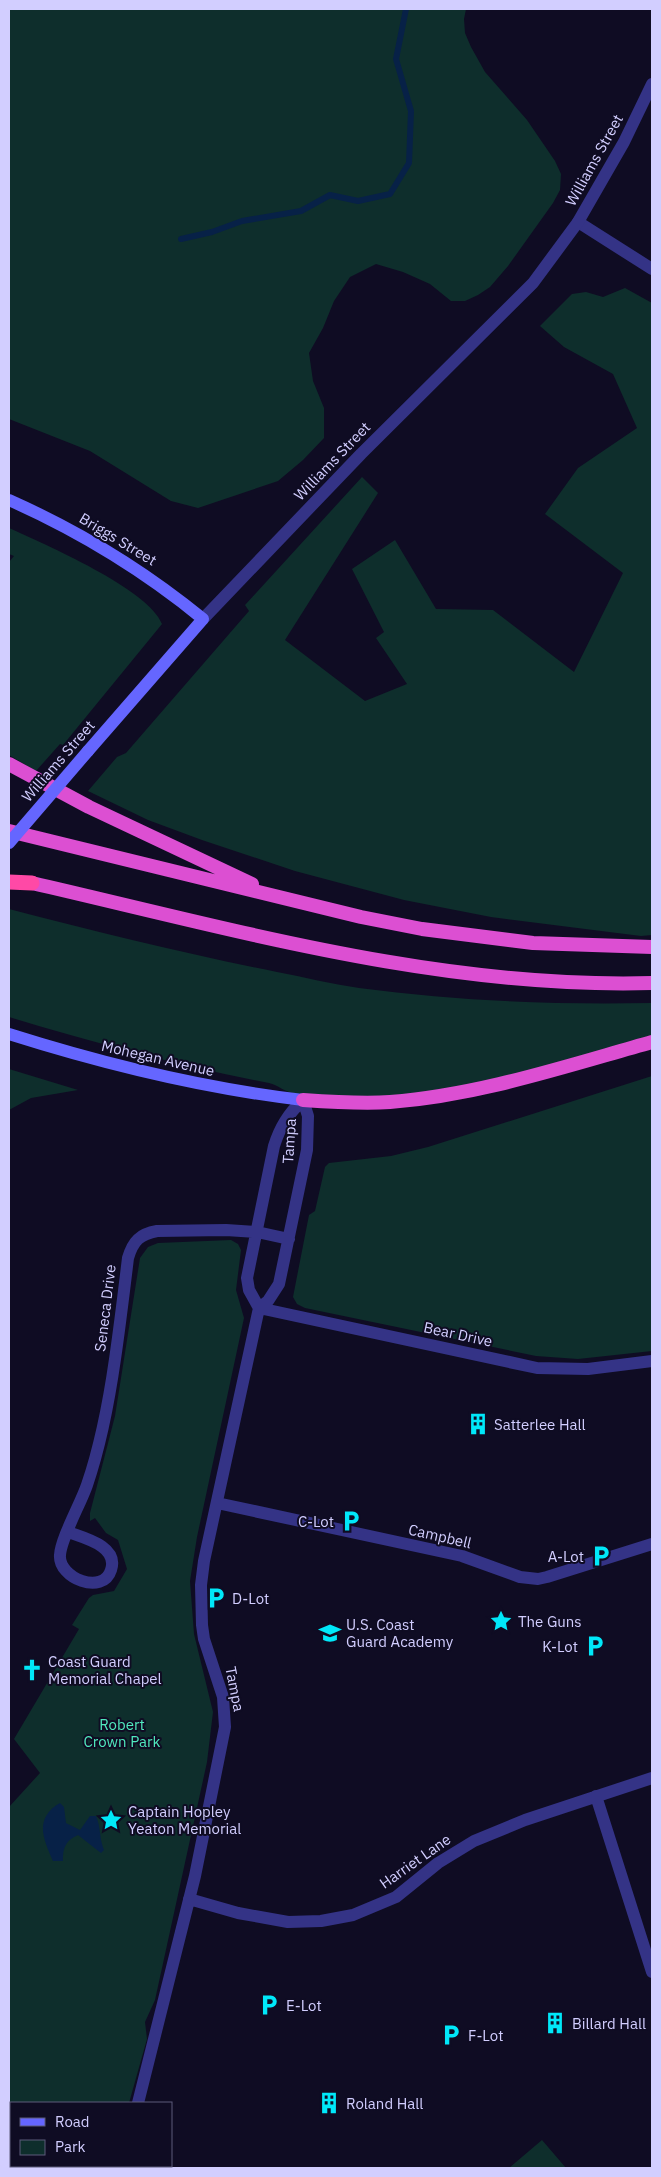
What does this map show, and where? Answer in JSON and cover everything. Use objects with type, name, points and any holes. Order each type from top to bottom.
[{"type":"highway","points":[[9,764],[97,810],[280,897]]},
{"type":"highway","points":[[9,831],[376,920],[471,936],[554,944],[652,946]]},
{"type":"highway","points":[[9,882],[32,883],[277,940],[431,970],[549,982],[652,983]]},
{"type":"highway","points":[[303,1100],[357,1103],[434,1097],[518,1079],[652,1042]]},
{"type":"main road","name":"Briggs Street","points":[[9,500],[77,533],[122,558],[156,581],[203,619]]},
{"type":"main road","name":"Williams Street","points":[[9,843],[203,619]]},
{"type":"main road","name":"Mohegan Avenue","points":[[9,1034],[140,1072],[188,1083],[246,1094],[303,1100]]},
{"type":"street","name":"Williams Street","points":[[203,619],[361,454],[526,289],[578,222],[624,142],[652,84]]},
{"type":"street","points":[[578,222],[652,269]]},
{"type":"street","name":"Tampa","points":[[138,2102],[190,1899],[225,1727],[223,1697],[204,1639],[201,1605],[204,1561],[259,1308],[268,1301],[279,1284],[289,1239],[307,1150],[308,1116],[303,1100],[288,1114],[279,1130],[274,1146],[247,1278],[249,1290],[259,1308]]},
{"type":"street","name":"Seneca Drive","points":[[68,1532],[103,1546],[108,1550],[111,1557],[111,1570],[102,1581],[89,1584],[65,1570],[60,1559],[60,1552],[87,1484],[102,1429],[112,1387],[128,1258],[134,1242],[140,1236],[157,1231],[226,1230],[256,1232],[289,1239]]},
{"type":"street","name":"Bear Drive","points":[[259,1308],[537,1368],[588,1369],[652,1361]]},
{"type":"street","name":"Campbell","points":[[217,1503],[462,1556],[530,1579],[547,1577],[652,1544]]},
{"type":"street","name":"Harriet Lane","points":[[190,1899],[238,1914],[288,1922],[322,1920],[353,1915],[396,1897],[438,1863],[474,1841],[525,1820],[652,1778]]},
{"type":"street","points":[[596,1796],[652,1972]]},
{"type":"green space","points":[[9,9],[466,9],[464,19],[465,33],[471,47],[485,72],[527,120],[555,161],[561,174],[560,190],[553,203],[508,266],[490,287],[465,301],[451,301],[430,284],[403,272],[376,264],[350,277],[334,301],[323,328],[309,353],[313,381],[324,408],[324,438],[303,460],[278,481],[198,508],[171,501],[90,451],[9,419]]},
{"type":"green space","points":[[625,288],[652,303],[652,935],[641,936],[491,917],[404,900],[295,871],[202,840],[148,820],[88,791],[117,757],[126,753],[249,611],[245,605],[362,477],[378,493],[285,640],[365,701],[407,684],[376,638],[384,632],[352,569],[395,540],[436,609],[493,610],[574,672],[623,573],[545,514],[578,468],[637,428],[613,374],[564,347],[540,326],[572,294],[586,292],[603,297]]},
{"type":"green space","points":[[9,528],[69,556],[117,582],[138,596],[153,610],[162,624],[63,745],[60,744],[36,771],[9,755],[9,562],[14,556],[9,554]]},
{"type":"green space","points":[[9,909],[210,958],[359,988],[505,1001],[652,1003],[652,1036],[508,1077],[434,1093],[361,1099],[327,1098],[293,1093],[269,1083],[138,1053],[9,1017]]},
{"type":"green space","points":[[9,1069],[78,1090],[31,1098],[9,1110]]},
{"type":"green space","points":[[652,1076],[652,1351],[578,1359],[536,1356],[305,1308],[297,1304],[293,1297],[309,1215],[315,1211],[325,1167],[329,1163],[391,1156],[428,1147]]},
{"type":"green space","name":"Robert Crown Park","points":[[231,1240],[238,1244],[241,1250],[236,1290],[244,1318],[197,1537],[190,1581],[194,1634],[213,1712],[207,1762],[155,2000],[145,2022],[147,2039],[129,2102],[10,2102],[10,2167],[110,2168],[9,2168],[9,1807],[40,1773],[14,1739],[79,1629],[72,1625],[89,1598],[93,1595],[114,1591],[127,1569],[118,1540],[106,1533],[95,1518],[90,1521],[90,1513],[115,1416],[140,1258],[148,1247],[158,1243]]},
{"type":"green space","points":[[542,2140],[566,2168],[509,2168]]},
{"type":"water","points":[[60,1803],[64,1807],[66,1823],[80,1830],[90,1816],[96,1816],[104,1850],[101,1853],[78,1835],[66,1845],[63,1861],[53,1861],[46,1844],[43,1829],[47,1815]]},
{"type":"waterway","points":[[181,239],[212,232],[242,221],[301,211],[330,195],[358,201],[390,194],[409,163],[411,111],[396,59],[406,9]]},
{"type":"place","name":"Satterlee Hall","points":[[478,1424]]},
{"type":"place","name":"C-Lot","points":[[351,1521]]},
{"type":"place","name":"A-Lot","points":[[601,1556]]},
{"type":"place","name":"D-Lot","points":[[216,1598]]},
{"type":"place","name":"The Guns","points":[[501,1621]]},
{"type":"place","name":"U.S. Coast Guard Academy","points":[[330,1633]]},
{"type":"place","name":"K-Lot","points":[[595,1646]]},
{"type":"place","name":"Coast Guard Memorial Chapel","points":[[32,1670]]},
{"type":"place","name":"Captain Hopley Yeaton Memorial","points":[[111,1820]]},
{"type":"place","name":"E-Lot","points":[[269,2005]]},
{"type":"place","name":"Billard Hall","points":[[555,2023]]},
{"type":"place","name":"F-Lot","points":[[451,2035]]},
{"type":"place","name":"Roland Hall","points":[[329,2103]]}]
